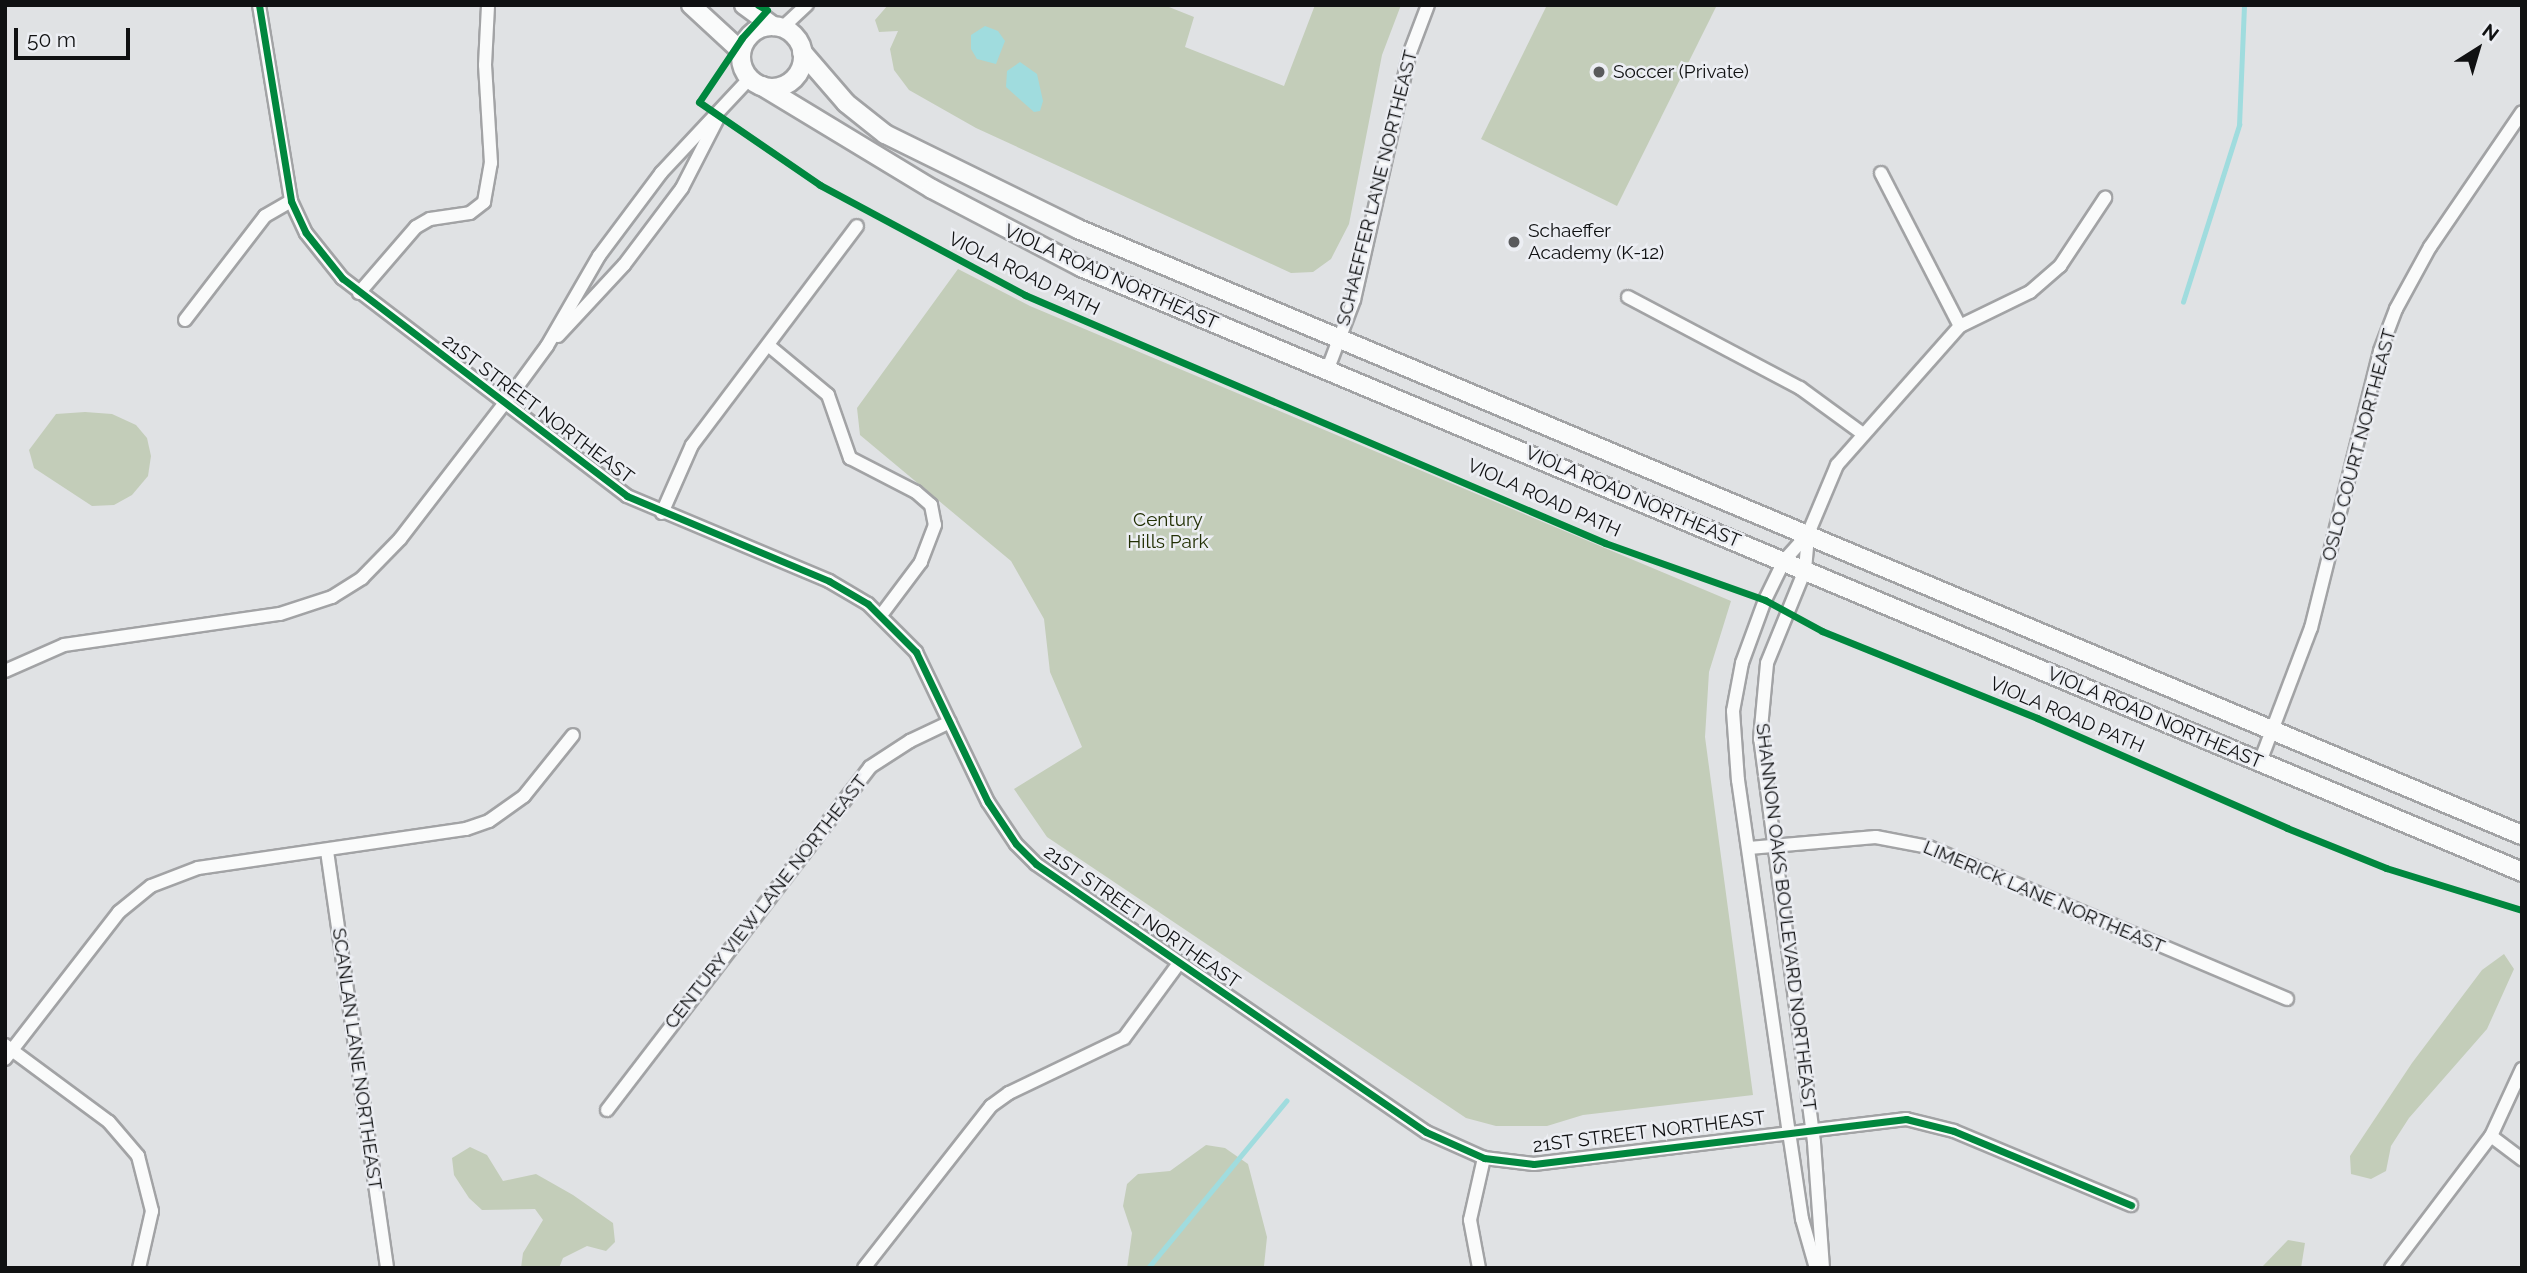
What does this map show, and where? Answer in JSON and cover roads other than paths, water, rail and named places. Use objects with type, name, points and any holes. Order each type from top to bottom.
[{"type":"main road","points":[[691,5],[741,51]]},
{"type":"main road","points":[[744,5],[796,38],[802,52],[794,78],[779,87],[756,82],[743,69],[741,51],[749,36],[778,27]]},
{"type":"main road","name":"VIOLA ROAD NORTHEAST","points":[[802,52],[846,103],[922,156],[1133,253],[2522,835]]},
{"type":"main road","name":"VIOLA ROAD NORTHEAST","points":[[756,82],[1023,240],[1327,371],[2522,873]]},
{"type":"street","points":[[186,320],[265,216],[291,201],[259,5]]},
{"type":"street","points":[[359,293],[415,227],[430,219],[470,213],[484,202],[491,163],[485,65],[488,5]]},
{"type":"street","points":[[778,27],[807,5]]},
{"type":"street","name":"SCHAEFFER LANE NORTHEAST","points":[[1327,371],[1354,300],[1409,55],[1429,5]]},
{"type":"street","points":[[5,671],[64,645],[280,614],[332,597],[384,557],[547,346],[624,222],[683,148],[756,82]]},
{"type":"street","name":"OSLO COURT NORTHEAST","points":[[2260,762],[2311,628],[2380,351],[2396,309],[2430,247],[2522,112]]},
{"type":"street","points":[[547,346],[617,274],[682,188],[719,116]]},
{"type":"street","points":[[1881,173],[1960,326]]},
{"type":"street","points":[[1808,534],[1833,471],[1863,434],[1960,326],[2043,283],[2070,253],[2105,198]]},
{"type":"street","name":"21ST STREET NORTHEAST","points":[[291,201],[321,254],[359,293],[602,479],[662,513],[829,581],[881,614],[916,652],[988,802],[1016,845],[1057,880],[1426,1132],[1484,1157],[1534,1164],[1812,1127],[1906,1119],[1929,1123],[2131,1205]]},
{"type":"street","points":[[662,513],[687,453],[857,226]]},
{"type":"street","points":[[1628,297],[1800,388],[1863,434]]},
{"type":"street","points":[[768,345],[828,395],[850,458],[916,492],[934,513],[935,525],[921,562],[881,614]]},
{"type":"street","name":"SHANNON OAKS BOULEVARD NORTHEAST","points":[[1808,534],[1784,561],[1751,633],[1736,685],[1737,766],[1802,1219],[1816,1268]]},
{"type":"street","name":"SHANNON OAKS BOULEVARD NORTHEAST","points":[[1808,534],[1805,570],[1776,638],[1760,700],[1760,739],[1812,1127],[1823,1268]]},
{"type":"street","name":"CENTURY VIEW LANE NORTHEAST","points":[[607,1110],[870,767],[910,741],[950,722]]},
{"type":"street","points":[[139,1268],[152,1210],[138,1156],[109,1122],[7,1051],[119,912],[151,886],[198,868],[466,830],[489,821],[524,796],[573,735]]},
{"type":"street","name":"LIMERICK LANE NORTHEAST","points":[[1749,848],[1876,837],[1929,847],[2287,999]]},
{"type":"street","name":"SCANLAN LANE NORTHEAST","points":[[327,851],[387,1268]]},
{"type":"street","points":[[864,1268],[991,1106],[1009,1093],[1124,1038],[1179,963]]},
{"type":"street","points":[[2392,1268],[2491,1136],[2522,1069]]},
{"type":"street","points":[[2491,1136],[2522,1159]]},
{"type":"street","points":[[1479,1268],[1470,1220],[1484,1157]]},
{"type":"water","points":[[985,26],[998,31],[1005,41],[996,64],[977,59],[971,49],[971,35]]},
{"type":"water","points":[[1020,62],[1037,74],[1043,101],[1040,111],[1034,112],[1006,87],[1007,71]]},
{"type":"waterway","points":[[2183,302],[2239,125],[2244,5]]},
{"type":"waterway","points":[[1148,1268],[1286,1101]]},
{"type":"place","name":"Soccer (Private)","points":[[1599,72]]},
{"type":"place","name":"Schaeffer Academy (K-12)","points":[[1514,242]]},
{"type":"park label","name":"Century Hills Park","points":[[1168,531]]}]
